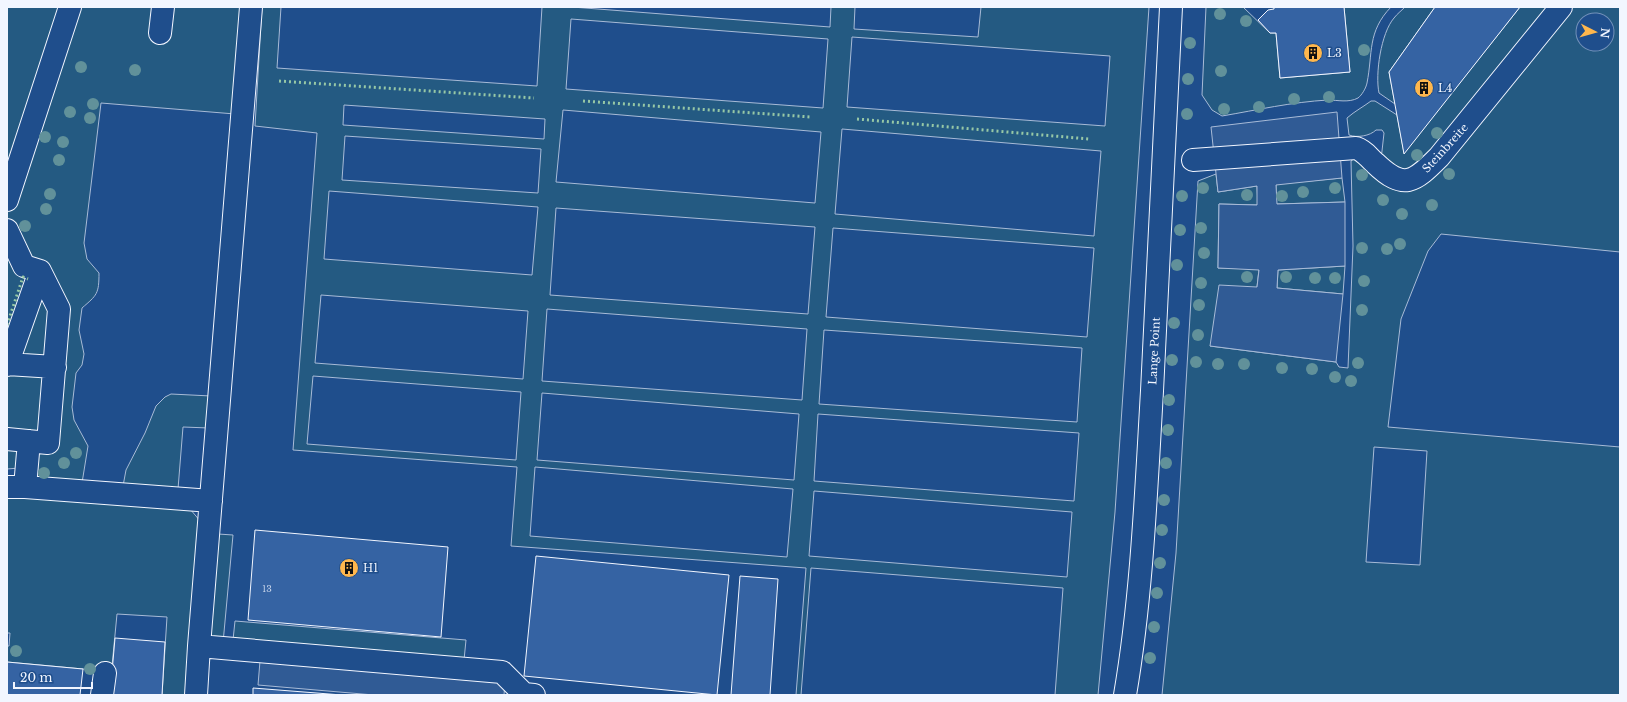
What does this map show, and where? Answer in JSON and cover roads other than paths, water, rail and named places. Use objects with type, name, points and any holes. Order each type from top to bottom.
[{"type":"street","points":[[7,200],[70,7]]},
{"type":"street","points":[[160,33],[163,7]]},
{"type":"street","points":[[196,695],[251,7]]},
{"type":"street","name":"Lange Point","points":[[1125,695],[1130,663],[1143,541],[1163,192],[1171,7]]},
{"type":"street","name":"Steinbreite","points":[[1193,160],[1356,148],[1364,151],[1374,163],[1392,178],[1405,181],[1418,177],[1439,157],[1561,7]]},
{"type":"street","points":[[7,230],[24,266],[40,271],[59,309],[48,442],[7,439]]},
{"type":"street","points":[[40,271],[7,364],[55,367]]},
{"type":"street","points":[[29,441],[16,487],[211,502]]},
{"type":"street","points":[[199,646],[502,672],[524,694],[534,695]]},
{"type":"street","points":[[102,695],[105,673]]},
{"type":"place","name":"L3","points":[[1313,53]]},
{"type":"place","name":"L4","points":[[1424,88]]},
{"type":"place","name":"H1","points":[[349,568]]}]
